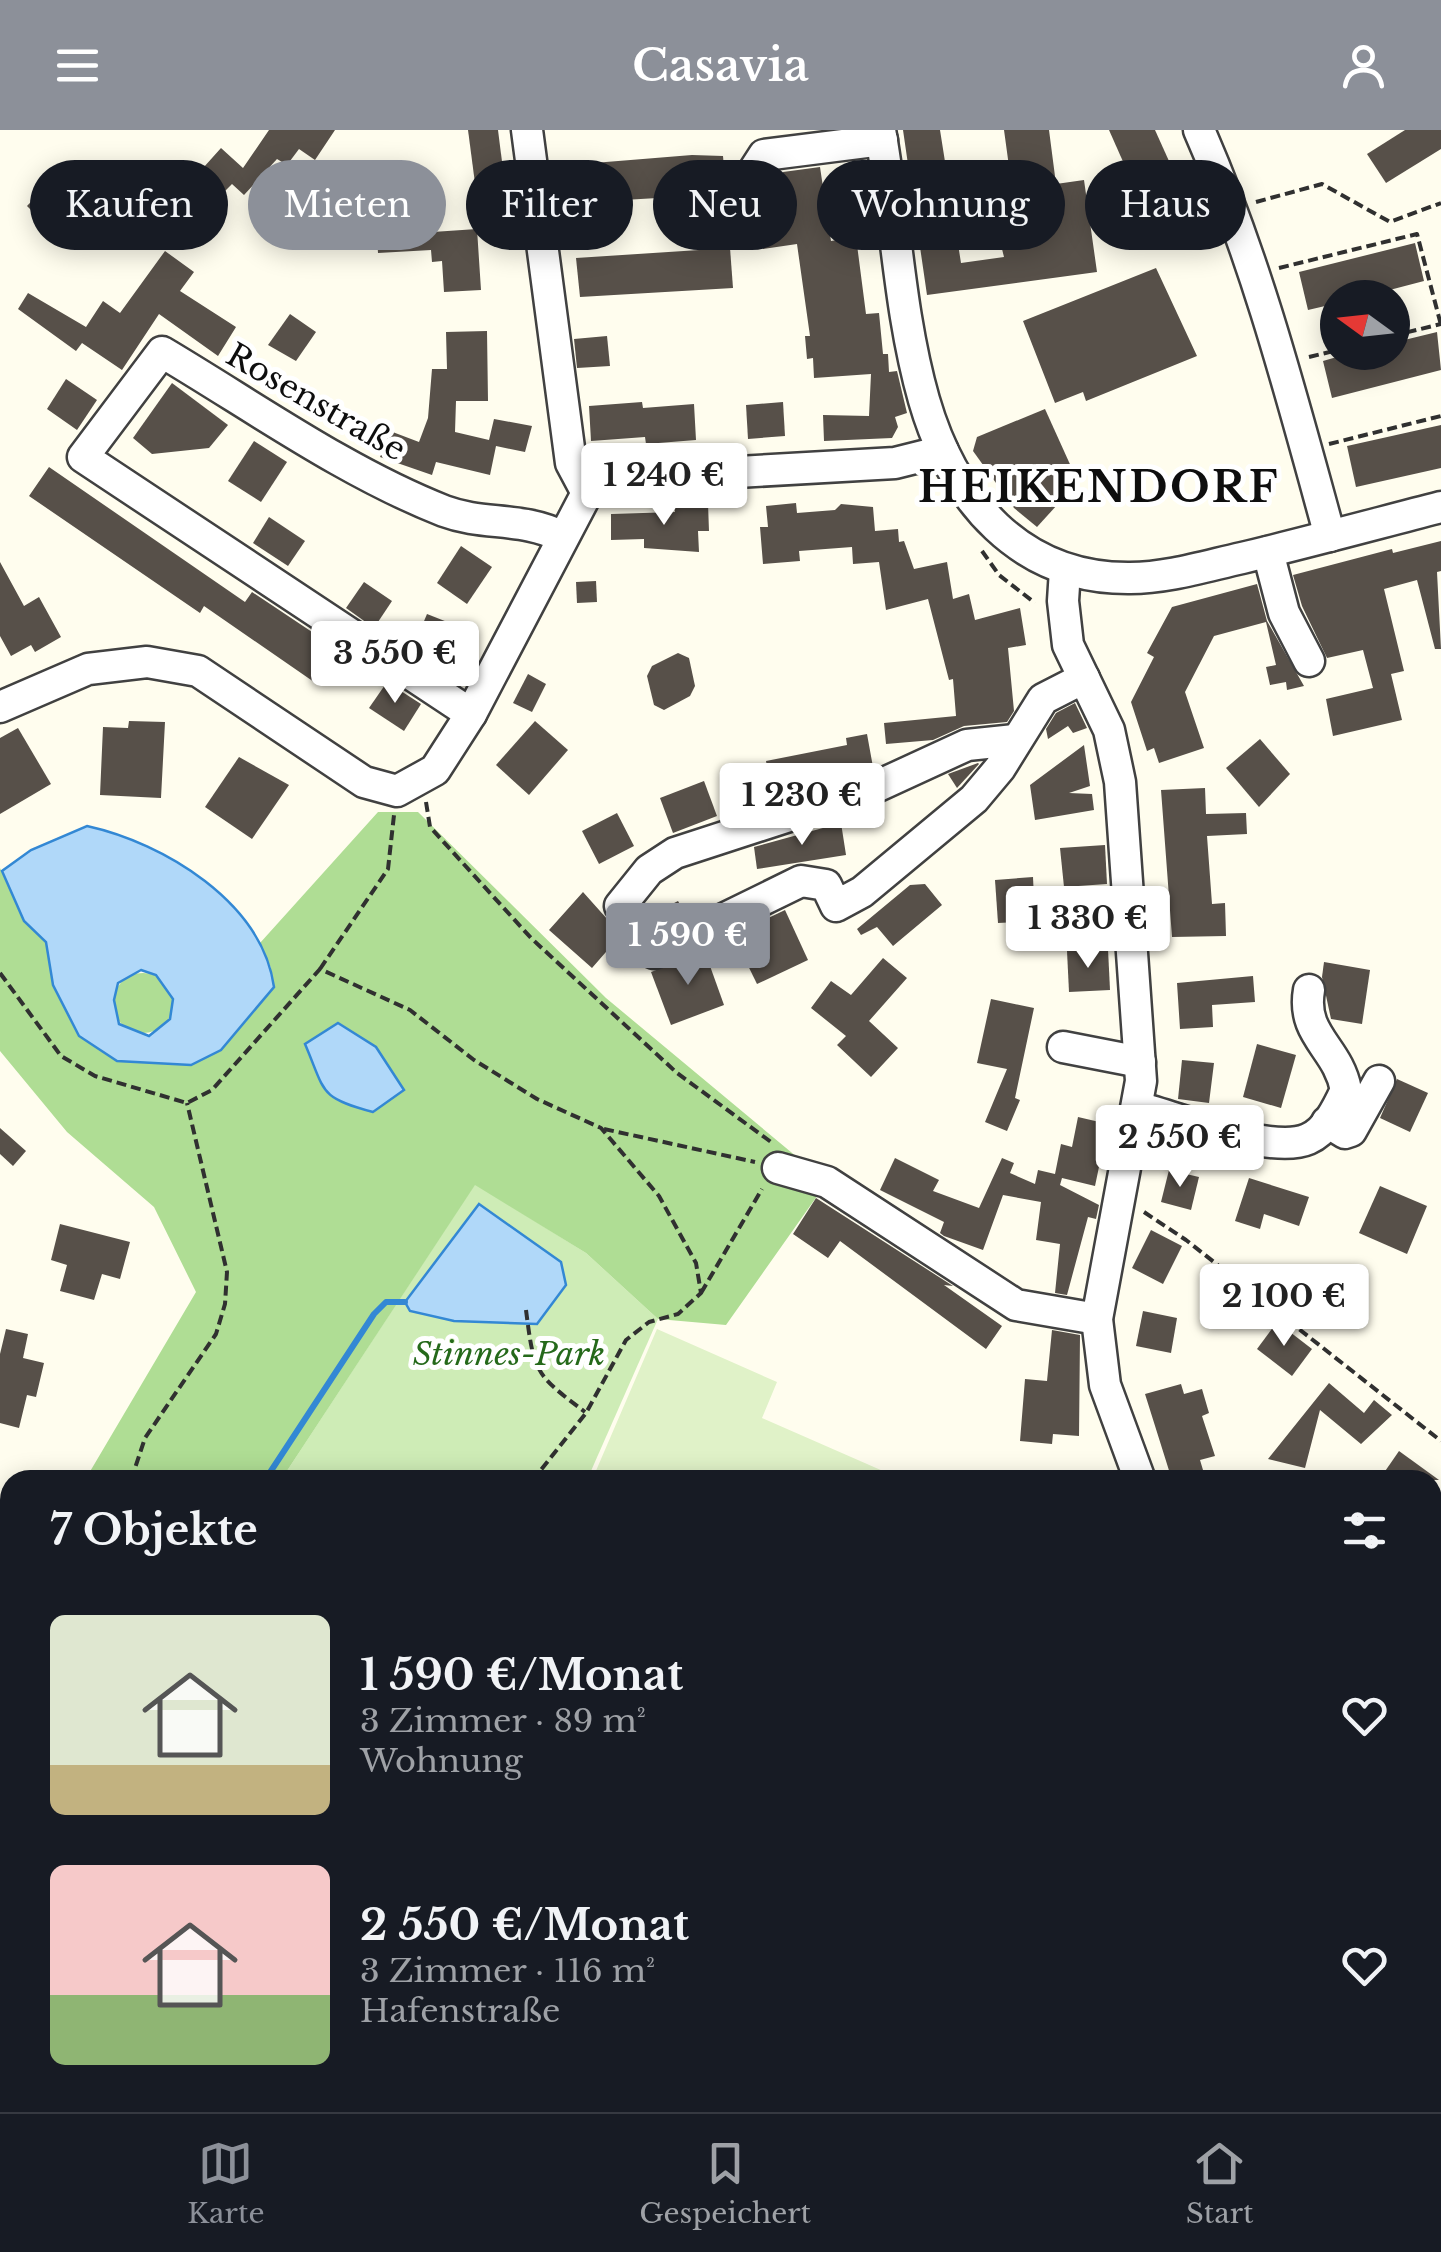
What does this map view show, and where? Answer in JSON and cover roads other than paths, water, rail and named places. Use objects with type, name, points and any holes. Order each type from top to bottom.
[{"type":"street","points":[[526,130],[570,462],[587,492]]},
{"type":"street","points":[[1200,130],[1234,208],[1285,363],[1330,536]]},
{"type":"street","points":[[761,160],[764,155],[881,135],[912,349],[943,452],[984,518],[1014,545],[1065,570],[1134,578],[1268,552],[1441,507]]},
{"type":"street","name":"Rosenstraße","points":[[471,714],[83,457],[162,352],[399,492],[450,513],[531,522],[564,537]]},
{"type":"street","points":[[0,707],[88,670],[148,662],[198,671],[364,782],[410,784],[435,770],[471,714],[587,492],[614,479],[895,463],[943,452]]},
{"type":"street","points":[[1268,552],[1284,613],[1309,662]]},
{"type":"street","points":[[1065,570],[1064,622],[1068,645],[1109,730],[1120,782],[1140,1062],[1137,1107],[1097,1319],[1105,1385],[1136,1470]]},
{"type":"street","points":[[654,953],[801,882],[826,885],[836,906],[862,892],[974,798],[1000,768],[1043,700],[1084,678]]},
{"type":"street","points":[[620,906],[649,870],[675,853],[869,790],[967,746],[1015,740]]},
{"type":"street","points":[[1137,1107],[1285,1144],[1311,1138],[1327,1122],[1346,1090],[1336,1056],[1309,1022],[1309,990]]},
{"type":"street","points":[[1063,1047],[1140,1062]]},
{"type":"street","points":[[1327,1122],[1345,1133],[1351,1131],[1379,1081]]},
{"type":"street","points":[[780,1159],[827,1182],[1016,1304],[1097,1319]]},
{"type":"water","points":[[87,826],[147,846],[177,862],[230,903],[251,928],[266,956],[274,987],[221,1050],[191,1065],[117,1061],[79,1036],[53,985],[46,942],[24,921],[2,871],[31,850]],"holes":[[[141,970],[156,975],[173,999],[170,1019],[149,1036],[119,1024],[114,1000],[118,983]]]},
{"type":"water","points":[[338,1023],[376,1047],[404,1090],[373,1112],[342,1102],[326,1091],[305,1044]]},
{"type":"water","points":[[479,1204],[561,1262],[566,1285],[537,1324],[454,1321],[410,1311],[405,1302]]},
{"type":"waterway","points":[[272,1470],[374,1314],[386,1302],[405,1302]]},
{"type":"district","name":"HEIKENDORF","points":[[1099,487]]},
{"type":"park label","name":"Stinnes-Park","points":[[509,1354]]}]
